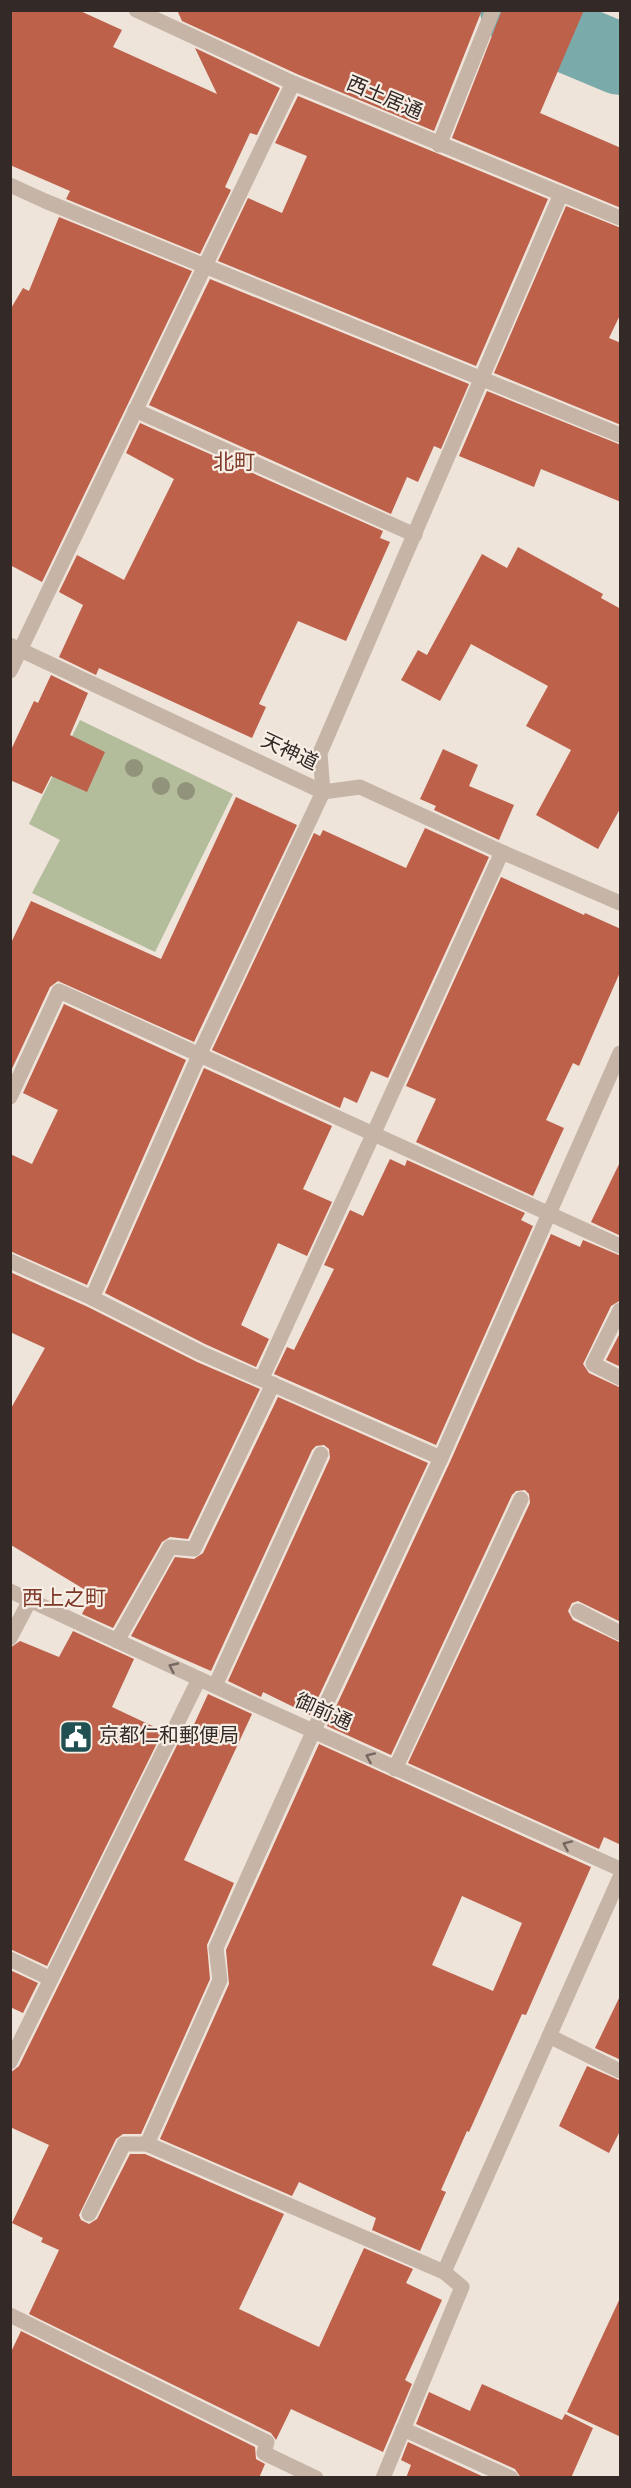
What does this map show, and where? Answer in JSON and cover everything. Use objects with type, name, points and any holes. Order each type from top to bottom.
[{"type":"street","name":"西土居通","points":[[136,10],[292,83],[621,218]]},
{"type":"street","points":[[439,145],[490,16]]},
{"type":"street","points":[[10,670],[15,648],[135,410],[292,83]]},
{"type":"street","points":[[10,184],[45,201],[621,435]]},
{"type":"street","points":[[92,1298],[200,1053],[323,792],[320,753],[561,194]]},
{"type":"street","points":[[135,410],[415,535]]},
{"type":"street","name":"天神道","points":[[15,648],[323,792],[360,787],[621,903]]},
{"type":"street","points":[[117,1641],[170,1547],[194,1550],[374,1134],[502,852]]},
{"type":"street","points":[[10,1097],[59,991],[200,1053],[621,1246]]},
{"type":"street","points":[[147,2144],[220,1980],[216,1948],[313,1732],[441,1458],[548,1212],[621,1053]]},
{"type":"street","points":[[10,1261],[92,1298],[201,1353],[441,1458]]},
{"type":"street","points":[[621,1310],[593,1364],[621,1378]]},
{"type":"street","points":[[215,1686],[321,1454]]},
{"type":"street","points":[[395,1768],[521,1499]]},
{"type":"street","name":"御前通","points":[[10,1591],[313,1732],[621,1869]]},
{"type":"street","points":[[10,1638],[30,1600]]},
{"type":"street","points":[[578,1611],[621,1633]]},
{"type":"street","points":[[10,2062],[199,1679]]},
{"type":"street","points":[[444,2272],[621,1877]]},
{"type":"street","points":[[10,1959],[51,1979]]},
{"type":"street","points":[[549,2036],[621,2071]]},
{"type":"street","points":[[89,2214],[124,2144],[147,2144],[444,2272],[462,2287],[383,2478]]},
{"type":"street","points":[[10,2315],[267,2442],[264,2453],[316,2478]]},
{"type":"street","points":[[403,2429],[511,2478]]},
{"type":"green space","points":[[80,720],[233,794],[155,952],[32,893],[60,840],[29,824]]},
{"type":"building","points":[[10,10],[78,10],[122,30],[113,47],[217,94],[195,48],[280,88],[257,135],[250,133],[225,187],[231,190],[200,254],[66,199],[70,191],[10,165]]},
{"type":"building","points":[[177,10],[482,10],[434,131],[297,74],[182,21]]},
{"type":"building","points":[[502,10],[584,10],[540,113],[621,148],[621,208],[452,138]]},
{"type":"building","points":[[298,96],[548,199],[476,366],[218,261],[248,198],[282,213],[307,156],[275,143]]},
{"type":"building","points":[[566,206],[621,228],[621,313],[609,338],[621,343],[621,425],[494,373]]},
{"type":"building","points":[[59,217],[192,271],[42,582],[10,565],[10,310],[23,288],[29,291]]},
{"type":"building","points":[[210,279],[469,384],[441,449],[434,446],[418,482],[407,477],[391,514],[149,405]]},
{"type":"building","points":[[487,391],[621,445],[621,502],[541,469],[534,487],[459,456]]},
{"type":"building","points":[[140,423],[383,531],[380,538],[390,542],[346,641],[298,621],[259,704],[266,707],[252,738],[99,668],[96,675],[59,657],[83,605],[59,592],[77,555],[124,580],[174,479],[126,453]]},
{"type":"building","points":[[518,547],[603,594],[601,598],[621,609],[621,807],[598,849],[536,815],[571,750],[526,726],[548,686],[471,644],[440,701],[401,680],[418,650],[427,655],[482,554],[507,568]]},
{"type":"building","points":[[51,675],[88,693],[70,735],[105,752],[87,792],[51,776],[42,794],[10,780],[10,752],[34,701],[38,703]]},
{"type":"building","points":[[443,749],[478,765],[469,786],[514,805],[499,840],[434,810],[436,806],[420,799]]},
{"type":"building","points":[[236,797],[297,825],[194,1042],[58,981],[50,987],[10,1073],[10,945],[31,901],[161,959]]},
{"type":"building","points":[[425,828],[489,857],[388,1078],[371,1071],[357,1103],[344,1097],[340,1108],[212,1050],[314,833],[320,836],[323,830],[406,868]]},
{"type":"building","points":[[501,877],[584,915],[585,913],[621,929],[621,970],[579,1066],[573,1063],[546,1120],[564,1128],[533,1196],[416,1142],[436,1099],[406,1086]]},
{"type":"building","points":[[64,1004],[186,1060],[87,1285],[10,1251],[10,1154],[32,1164],[58,1110],[23,1093]]},
{"type":"building","points":[[204,1068],[332,1126],[303,1189],[332,1202],[307,1256],[278,1243],[241,1325],[269,1339],[256,1367],[105,1293]]},
{"type":"building","points":[[390,1159],[405,1166],[407,1160],[525,1213],[521,1220],[533,1226],[436,1445],[274,1374],[287,1347],[294,1350],[334,1269],[324,1265],[350,1210],[363,1216]]},
{"type":"building","points":[[621,1160],[621,1236],[591,1222]]},
{"type":"building","points":[[551,1234],[580,1247],[583,1240],[621,1256],[621,1300],[611,1306],[583,1364],[589,1373],[621,1388],[621,1622],[578,1601],[572,1603],[568,1611],[573,1620],[621,1643],[621,1845],[604,1837],[599,1849],[408,1763],[530,1503],[529,1494],[525,1490],[516,1491],[512,1495],[391,1755],[327,1726],[450,1462]]},
{"type":"building","points":[[10,1272],[88,1307],[197,1362],[260,1389],[188,1539],[170,1537],[162,1542],[113,1628],[82,1614],[92,1594],[11,1545],[10,1410],[45,1348],[10,1332]]},
{"type":"building","points":[[621,1331],[621,1367],[606,1360]]},
{"type":"building","points":[[278,1397],[428,1463],[310,1715],[263,1692],[261,1697],[228,1681],[330,1458],[329,1449],[324,1445],[316,1446],[312,1450],[211,1671],[131,1636],[175,1557],[194,1559],[203,1553]]},
{"type":"building","points":[[73,1631],[134,1659],[112,1707],[163,1731],[47,1966],[10,1949],[10,1648],[20,1641],[59,1657]]},
{"type":"building","points":[[208,1694],[252,1714],[184,1860],[234,1883],[207,1945],[210,1979],[141,2134],[123,2134],[116,2139],[79,2215],[81,2220],[89,2224],[97,2219],[130,2154],[145,2154],[284,2214],[239,2309],[319,2347],[364,2248],[413,2269],[406,2283],[442,2300],[405,2380],[412,2384],[383,2452],[291,2409],[276,2440],[271,2433],[29,2314],[59,2250],[41,2242],[43,2238],[12,2223],[49,2145],[10,2127],[10,2073],[19,2066],[180,1739],[186,1742]]},
{"type":"building","points":[[319,1744],[591,1867],[526,2015],[522,2014],[469,2132],[467,2131],[441,2190],[446,2192],[420,2251],[372,2230],[376,2218],[299,2182],[292,2196],[160,2139],[229,1984],[226,1950]],"holes":[[[462,1896],[522,1923],[493,1991],[432,1965]]]},
{"type":"building","points":[[10,1970],[38,1983],[23,2013],[10,2007]]},
{"type":"building","points":[[621,1994],[621,2060],[595,2048]]},
{"type":"building","points":[[587,2066],[621,2081],[621,2129],[609,2153],[559,2126]]},
{"type":"building","points":[[621,2296],[621,2437],[567,2412]]},
{"type":"building","points":[[21,2331],[255,2447],[256,2459],[265,2464],[259,2478],[10,2478],[10,2354]]},
{"type":"building","points":[[482,2384],[562,2420],[565,2414],[593,2428],[571,2478],[521,2478],[515,2469],[416,2424],[429,2392],[470,2411]]},
{"type":"building","points":[[408,2442],[486,2478],[406,2478],[411,2465],[401,2460]]},
{"type":"waterway","points":[[516,10],[558,33],[620,59]]},
{"type":"place","name":"京都仁和郵便局","points":[[76,1737]]},
{"type":"district","name":"北町","points":[[234,463]]},
{"type":"district","name":"西上之町","points":[[64,1599]]}]
